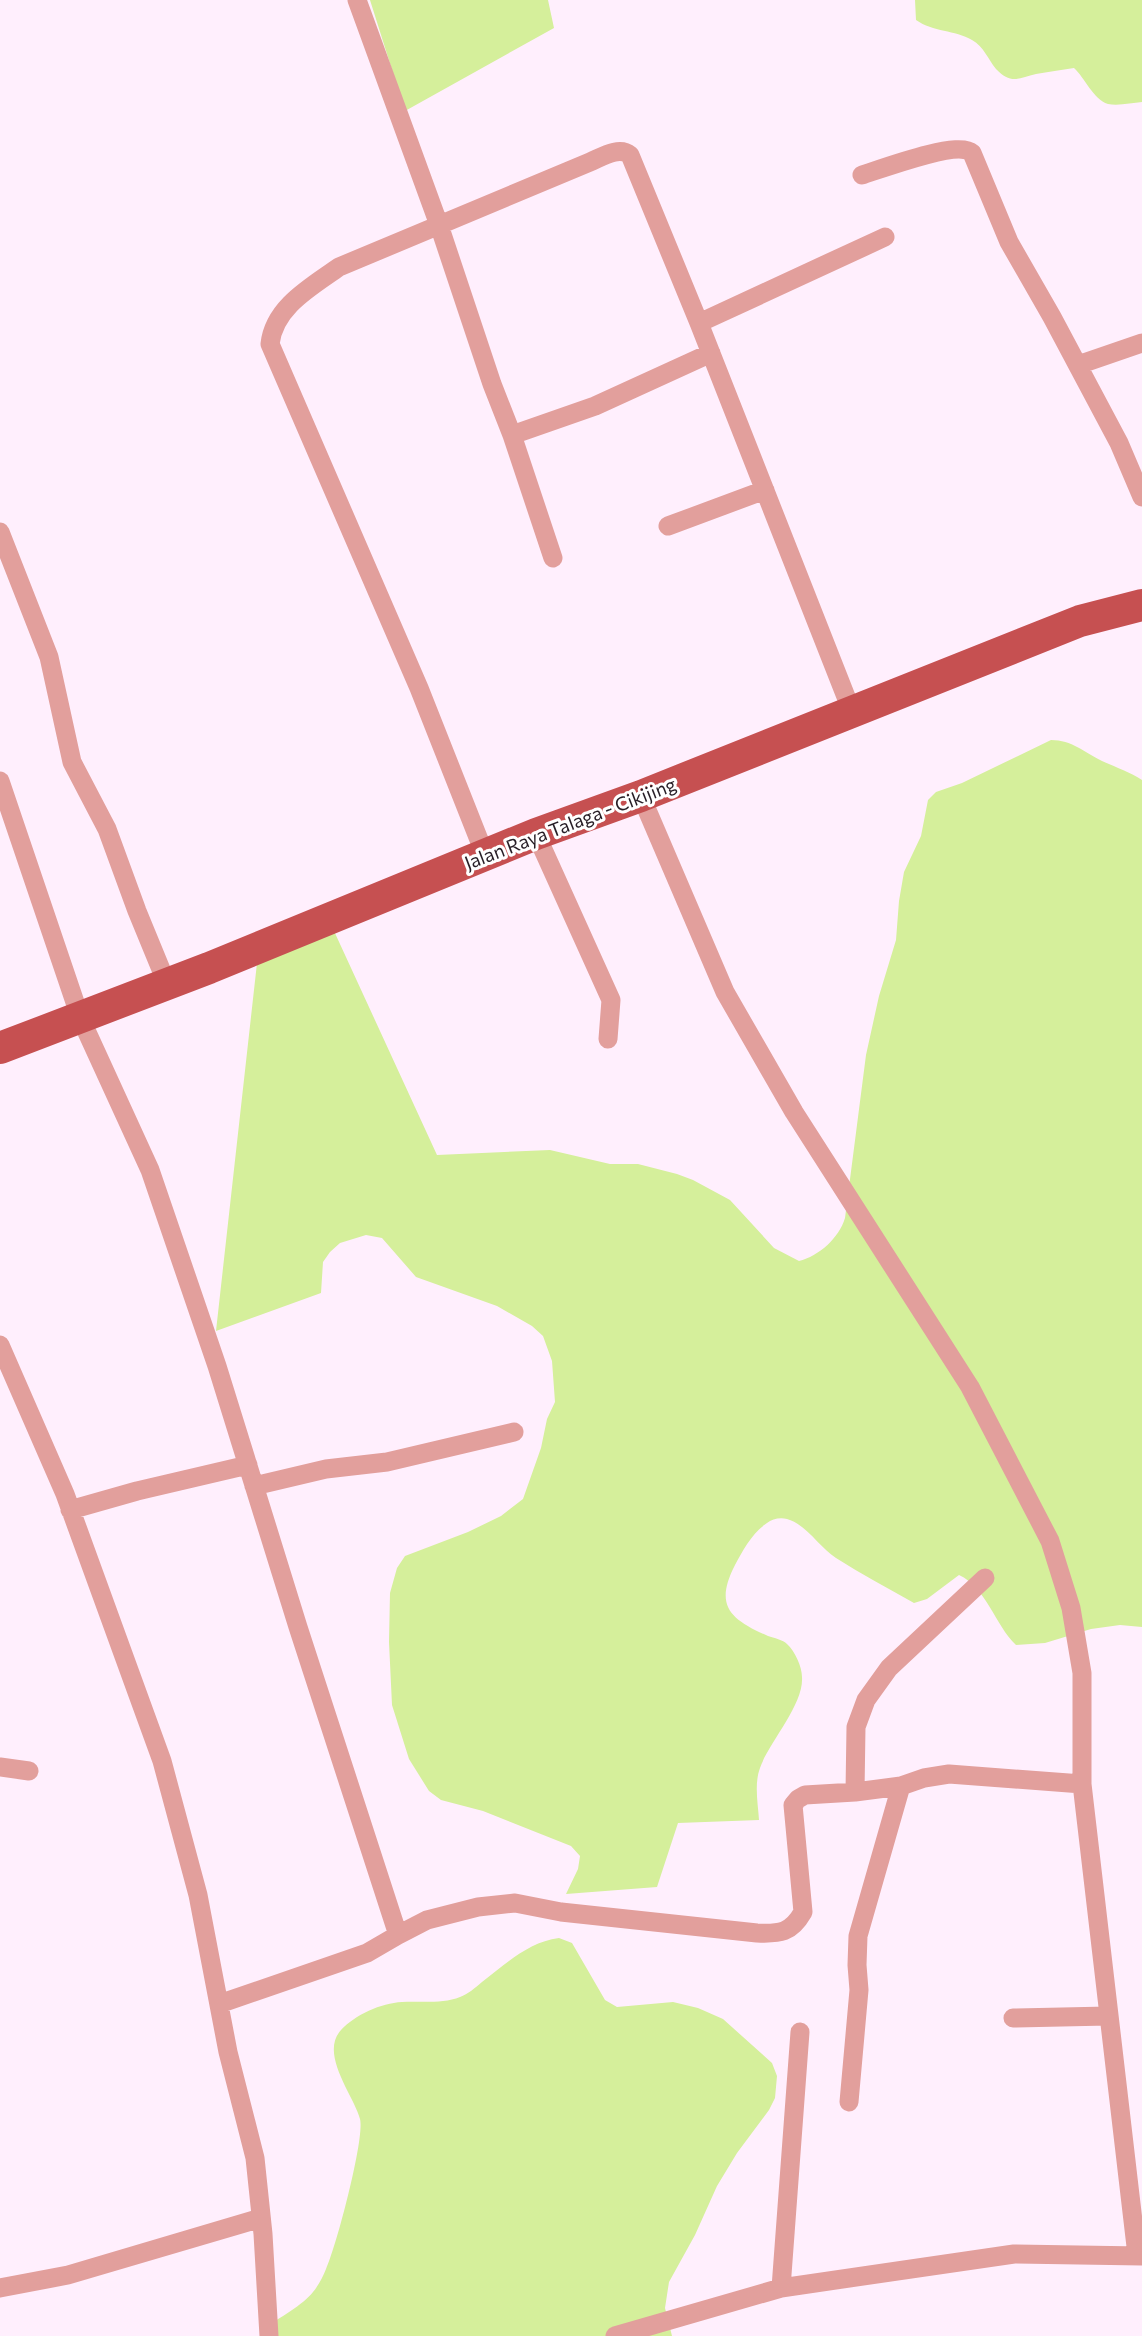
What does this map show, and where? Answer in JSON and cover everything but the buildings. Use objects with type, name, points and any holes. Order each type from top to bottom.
[{"type":"main road","name":"Jalan Raya Talaga - Cikijing","points":[[0,1048],[1080,621],[1142,605]]},
{"type":"street","points":[[357,0],[439,225],[553,558]]},
{"type":"street","points":[[862,176],[912,158],[963,149],[972,153],[1009,242],[1119,443],[1142,498]]},
{"type":"street","points":[[485,855],[419,688],[270,344],[272,329],[280,315],[306,291],[339,267],[618,151],[630,155],[852,712]]},
{"type":"street","points":[[699,323],[885,237]]},
{"type":"street","points":[[1078,365],[1142,343]]},
{"type":"street","points":[[512,435],[595,406],[711,353]]},
{"type":"street","points":[[668,526],[765,490]]},
{"type":"street","points":[[0,532],[48,657],[72,762],[107,829],[136,911],[167,984]]},
{"type":"street","points":[[0,781],[80,1017],[150,1170],[218,1366],[398,1935]]},
{"type":"street","points":[[615,2336],[781,2288],[1014,2255],[1140,2256],[1108,2016],[1082,1784],[1083,1672],[1071,1608],[1050,1541],[970,1387],[794,1112],[726,992],[641,796]]},
{"type":"street","points":[[536,834],[611,1000],[608,1039]]},
{"type":"street","points":[[0,1345],[70,1510],[162,1761],[198,1895],[228,2052],[255,2158],[269,2336]]},
{"type":"street","points":[[254,1486],[326,1469],[387,1462],[514,1432]]},
{"type":"street","points":[[70,1510],[248,1465]]},
{"type":"street","points":[[855,1792],[856,1727],[866,1700],[889,1668],[985,1578]]},
{"type":"street","points":[[0,1768],[29,1771]]},
{"type":"street","points":[[219,2004],[367,1953],[427,1920],[478,1907],[515,1903],[561,1912],[757,1933],[785,1931],[797,1922],[803,1912],[793,1805],[805,1795],[901,1786],[949,1774],[1082,1784]]},
{"type":"street","points":[[849,2102],[859,1990],[858,1936],[901,1786]]},
{"type":"street","points":[[1013,2018],[1108,2016]]},
{"type":"street","points":[[781,2288],[800,2032]]},
{"type":"street","points":[[0,2288],[68,2274],[261,2218]]},
{"type":"green space","points":[[370,0],[548,0],[554,28],[405,111]]},
{"type":"green space","points":[[915,0],[1142,0],[1142,102],[1108,104],[1094,93],[1074,68],[1020,78],[1006,77],[972,40],[916,20]]},
{"type":"green space","points":[[1051,740],[1072,744],[1142,780],[1142,1627],[1120,1625],[1091,1629],[1045,1643],[1016,1645],[976,1588],[959,1575],[927,1599],[914,1603],[836,1558],[794,1522],[782,1518],[771,1520],[745,1548],[735,1565],[726,1591],[729,1610],[735,1617],[755,1630],[787,1644],[802,1673],[798,1699],[764,1758],[758,1774],[759,1820],[678,1823],[657,1887],[566,1894],[578,1869],[580,1856],[571,1846],[483,1811],[441,1800],[429,1791],[409,1759],[392,1705],[389,1642],[390,1593],[397,1568],[405,1556],[468,1532],[501,1516],[523,1499],[541,1448],[547,1419],[555,1402],[552,1361],[543,1336],[532,1326],[497,1306],[416,1277],[382,1238],[366,1235],[340,1243],[330,1252],[323,1262],[321,1293],[216,1331],[258,954],[334,931],[437,1155],[550,1150],[610,1164],[638,1164],[677,1174],[730,1200],[774,1248],[799,1261],[814,1255],[827,1245],[845,1218],[866,1055],[879,996],[896,940],[904,872],[921,836],[928,800],[936,792],[962,783]]},
{"type":"green space","points":[[559,1938],[572,1943],[605,2000],[617,2007],[673,2002],[698,2008],[723,2019],[772,2063],[777,2076],[775,2098],[769,2110],[737,2153],[717,2186],[695,2235],[669,2282],[665,2308],[672,2336],[266,2336],[266,2327],[303,2302],[320,2281],[331,2257],[349,2193],[358,2148],[360,2119],[336,2063],[335,2040],[341,2030],[377,2007],[460,1997],[527,1949]]}]
